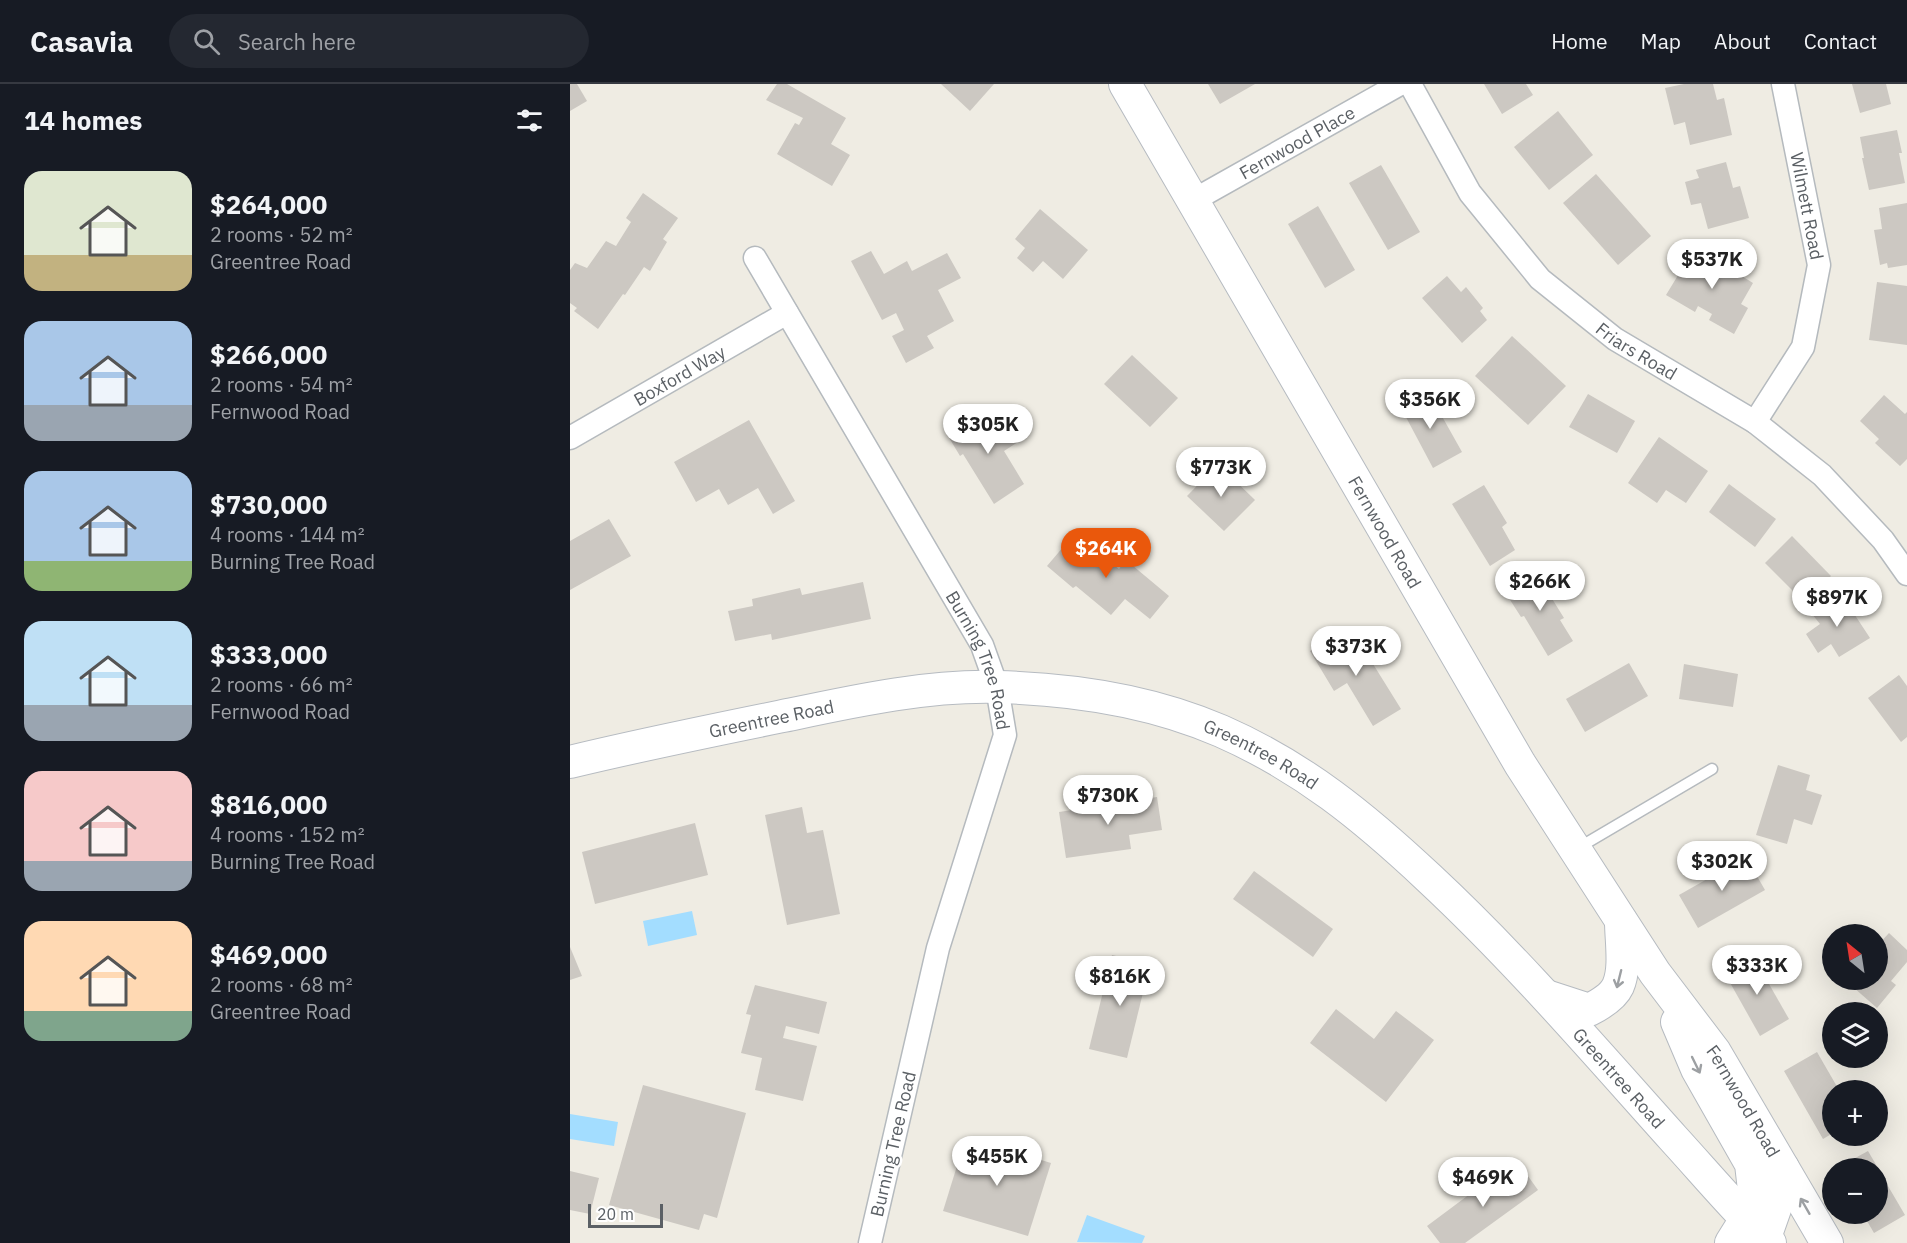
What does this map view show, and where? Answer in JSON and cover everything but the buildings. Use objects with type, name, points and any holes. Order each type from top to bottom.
[{"type":"main road","name":"Fernwood Road","points":[[1125,84],[1514,754],[1621,921],[1714,1052],[1783,1168],[1776,1206],[1755,1237]]},
{"type":"main road","name":"Greentree Road","points":[[570,762],[839,704],[915,692],[997,687],[1077,694],[1143,704],[1220,730],[1298,771],[1352,809],[1466,912],[1545,995],[1755,1237]]},
{"type":"main road","points":[[1545,995],[1589,1010],[1601,1004],[1618,987],[1622,965],[1621,921]]},
{"type":"main road","name":"Fernwood Road","points":[[1656,973],[1697,1070],[1751,1164],[1755,1237]]},
{"type":"main road","points":[[1783,1168],[1827,1243]]},
{"type":"street","name":"Fernwood Place","points":[[1194,200],[1400,84]]},
{"type":"street","name":"Friars Road","points":[[1410,84],[1470,193],[1540,279],[1615,339],[1755,422],[1822,475],[1883,540],[1907,574]]},
{"type":"street","name":"Wilmett Road","points":[[1755,422],[1803,347],[1819,265],[1783,84]]},
{"type":"street","name":"Burning Tree Road","points":[[755,258],[982,645],[997,687],[1005,735],[938,948],[870,1243]]},
{"type":"street","name":"Boxford Way","points":[[570,438],[787,313]]},
{"type":"lane","points":[[1575,849],[1712,770]]},
{"type":"water","points":[[692,911],[697,935],[648,946],[643,921]]},
{"type":"water","points":[[570,1114],[618,1122],[614,1146],[570,1139]]},
{"type":"water","points":[[1087,1215],[1145,1236],[1142,1243],[1077,1242]]}]
